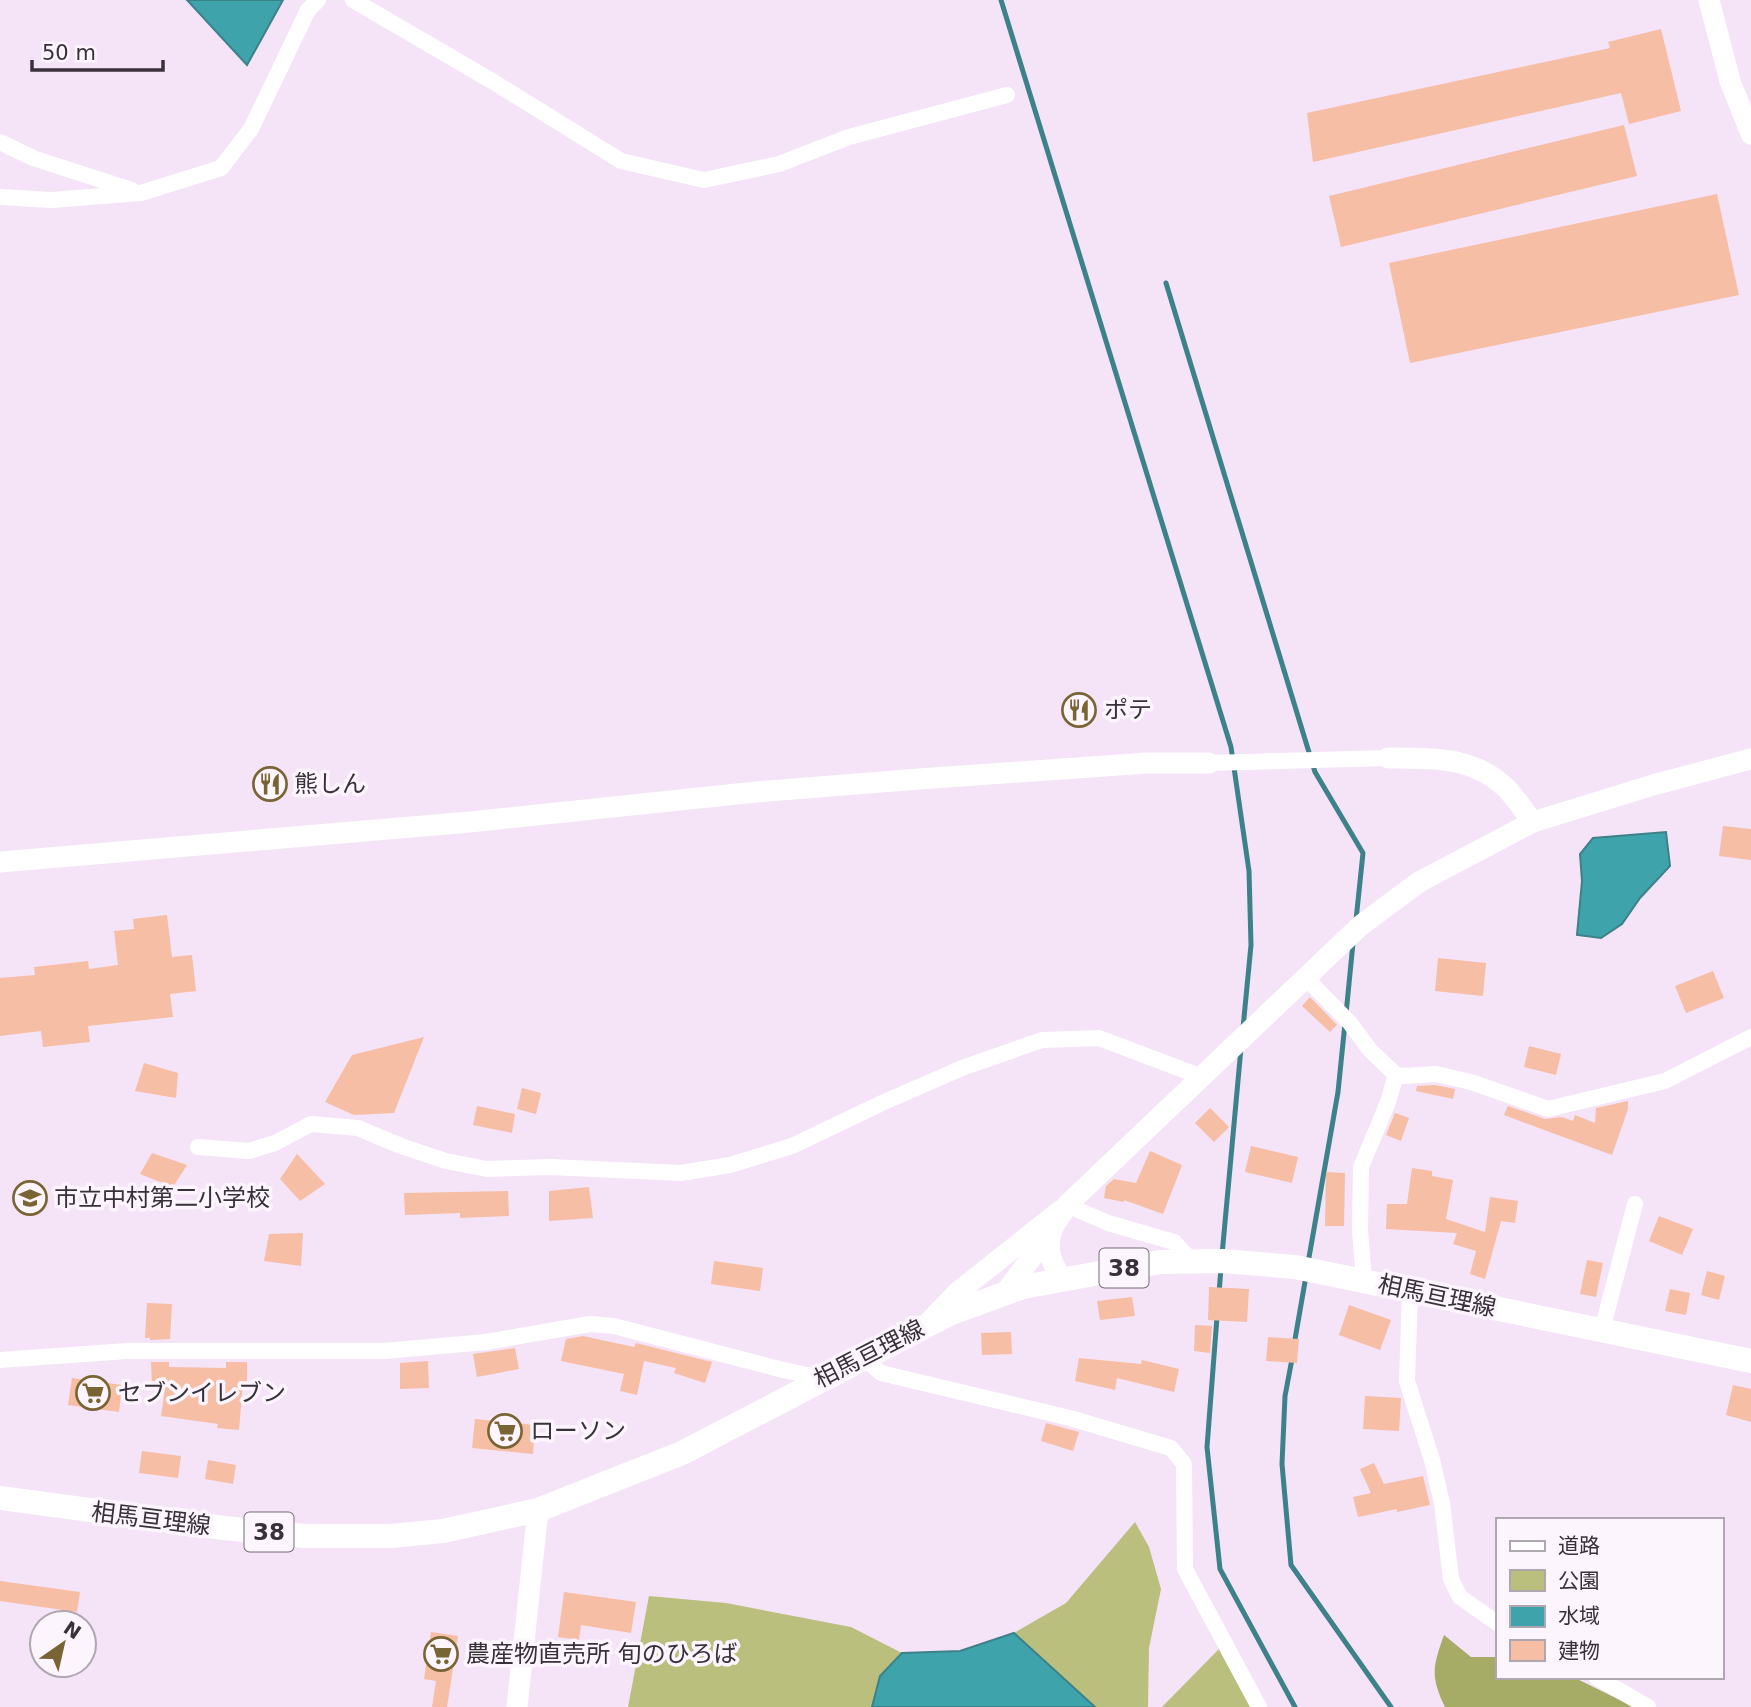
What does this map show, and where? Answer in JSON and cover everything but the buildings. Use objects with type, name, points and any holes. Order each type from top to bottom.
[{"type":"main road","name":"相馬亘理線","points":[[0,1498],[211,1527],[305,1536],[391,1536],[443,1531],[538,1510],[682,1453],[821,1378],[949,1314],[1023,1287],[1160,1262],[1223,1261],[1295,1267],[1751,1361]]},
{"type":"street","points":[[0,197],[51,200],[141,193],[221,168],[251,129],[308,10],[318,0]]},
{"type":"street","points":[[353,0],[492,81],[621,161],[704,180],[779,164],[849,137],[1007,95]]},
{"type":"street","points":[[1709,0],[1730,81],[1751,134]]},
{"type":"street","points":[[0,142],[33,158],[141,193]]},
{"type":"street","points":[[0,862],[470,822],[919,779],[1209,762],[1388,758],[1438,758],[1465,762],[1488,773],[1507,789],[1533,822]]},
{"type":"street","points":[[926,1325],[958,1292],[1067,1205],[1360,926],[1419,882],[1533,822],[1653,785],[1751,760]]},
{"type":"street","points":[[1305,977],[1350,1024],[1370,1050],[1396,1074],[1436,1074],[1471,1082],[1548,1109],[1665,1081],[1751,1037]]},
{"type":"street","points":[[198,1147],[249,1151],[275,1143],[312,1124],[358,1128],[446,1161],[487,1169],[550,1167],[681,1173],[730,1165],[792,1146],[951,1073],[1042,1040],[1099,1038],[1202,1077]]},
{"type":"street","points":[[1364,1281],[1360,1230],[1360,1167],[1388,1102],[1396,1074]]},
{"type":"street","points":[[1602,1330],[1635,1204]]},
{"type":"street","points":[[1005,1293],[1052,1230],[1067,1205]]},
{"type":"street","points":[[1067,1205],[1108,1223],[1174,1242],[1192,1261]]},
{"type":"street","points":[[1052,1230],[1050,1250],[1053,1267],[1063,1279]]},
{"type":"street","points":[[1410,1290],[1407,1381],[1432,1460],[1442,1503],[1451,1579],[1460,1597],[1496,1622]]},
{"type":"street","points":[[0,1360],[127,1351],[384,1351],[486,1342],[590,1324],[614,1326],[821,1378]]},
{"type":"street","points":[[863,1357],[881,1373],[1070,1418],[1171,1448],[1184,1464],[1185,1569],[1259,1707]]},
{"type":"street","points":[[517,1707],[538,1510]]},
{"type":"street","points":[[1599,1679],[1648,1707]]},
{"type":"green space","points":[[1135,1522],[1149,1547],[1161,1589],[1149,1648],[1148,1707],[1095,1707],[1014,1633],[1066,1603]]},
{"type":"green space","points":[[649,1596],[726,1603],[851,1627],[902,1653],[880,1676],[872,1707],[628,1707]]},
{"type":"green space","points":[[1444,1635],[1471,1657],[1496,1657],[1496,1679],[1577,1679],[1634,1707],[1445,1707],[1435,1679],[1437,1655]]},
{"type":"green space","points":[[1219,1649],[1251,1707],[1162,1707]]},
{"type":"water","points":[[187,0],[283,0],[247,65]]},
{"type":"water","points":[[1666,832],[1670,866],[1640,898],[1622,924],[1601,938],[1577,935],[1582,881],[1580,854],[1593,838]]},
{"type":"water","points":[[1014,1633],[1095,1707],[872,1707],[880,1676],[902,1653],[960,1651]]},
{"type":"waterway","points":[[1001,0],[1231,747],[1249,871],[1251,945],[1243,1028]]},
{"type":"waterway","points":[[1166,283],[1315,772],[1363,853],[1356,920]]},
{"type":"waterway","points":[[1346,1014],[1353,943]]},
{"type":"waterway","points":[[1308,1263],[1338,1092],[1345,1023]]},
{"type":"waterway","points":[[1222,1255],[1241,1048]]},
{"type":"waterway","points":[[1219,1293],[1221,1268]]},
{"type":"waterway","points":[[1294,1345],[1306,1276]]},
{"type":"waterway","points":[[1217,1317],[1207,1447],[1220,1569],[1295,1707]]},
{"type":"waterway","points":[[1292,1359],[1285,1396],[1282,1464],[1291,1565],[1391,1707]]},
{"type":"place","name":"ポテ","points":[[1079,710]]},
{"type":"place","name":"熊しん","points":[[270,784]]},
{"type":"place","name":"市立中村第二小学校","points":[[30,1198]]},
{"type":"place","name":"セブンイレブン","points":[[93,1393]]},
{"type":"place","name":"ローソン","points":[[505,1431]]},
{"type":"place","name":"農産物直売所 旬のひろば","points":[[441,1654]]}]
